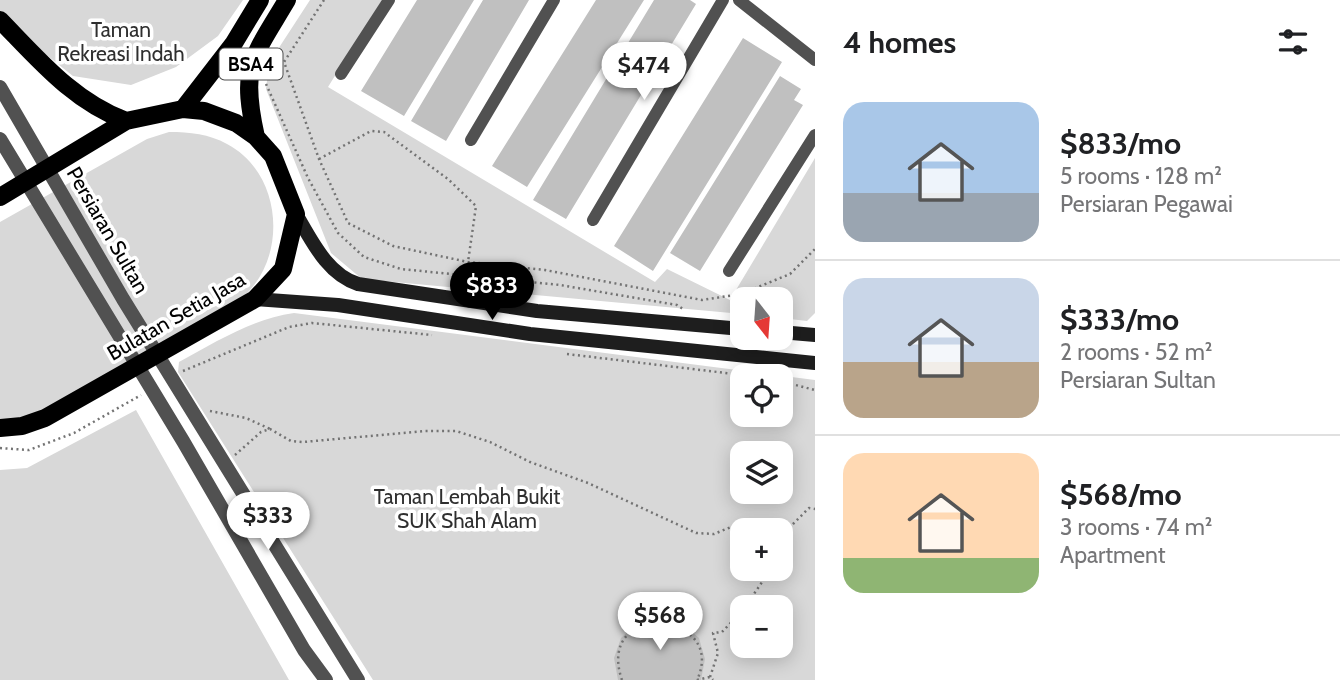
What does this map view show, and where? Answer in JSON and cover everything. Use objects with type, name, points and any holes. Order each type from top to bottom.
[{"type":"main road","name":"BSA4","points":[[183,110],[234,43],[260,0]]},
{"type":"main road","name":"BSA4","points":[[256,136],[247,98],[252,59],[287,0]]},
{"type":"main road","points":[[0,20],[67,88],[101,111],[126,121]]},
{"type":"main road","points":[[0,197],[126,121],[183,110],[214,114],[256,136],[274,156],[296,214],[342,279],[358,284],[537,312],[730,328]]},
{"type":"main road","name":"Bulatan Setia Jasa","points":[[0,428],[22,426],[45,418],[255,299],[283,269],[296,214]]},
{"type":"main road","points":[[255,299],[338,305],[530,334],[815,363]]},
{"type":"main road","points":[[793,333],[815,335]]},
{"type":"street","points":[[341,74],[389,0]]},
{"type":"street","points":[[471,140],[554,0]]},
{"type":"street","points":[[593,220],[723,0]]},
{"type":"street","points":[[739,0],[815,60]]},
{"type":"street","name":"Persiaran Sultan","points":[[0,87],[123,299],[358,680]]},
{"type":"street","points":[[729,271],[815,135]]},
{"type":"street","points":[[0,139],[183,441],[304,650],[326,680]]},
{"type":"path","points":[[324,0],[284,62],[319,159],[348,223],[393,246],[468,262],[545,270],[702,300],[741,294],[790,274],[815,249]]},
{"type":"path","points":[[264,80],[308,178],[338,233],[365,257],[401,269],[560,285],[677,305],[683,309]]},
{"type":"path","points":[[319,159],[371,131],[384,132],[448,179],[476,206],[468,262]]},
{"type":"path","points":[[176,375],[198,362],[278,331],[312,323],[440,336]]},
{"type":"path","points":[[559,352],[730,373]]},
{"type":"path","points":[[793,384],[815,390]]},
{"type":"path","points":[[0,448],[29,450],[40,446],[74,433],[142,394]]},
{"type":"path","points":[[210,411],[246,418],[291,441],[303,442],[425,431],[456,431],[490,442],[530,463],[589,483],[696,533],[714,534],[730,527]]},
{"type":"path","points":[[229,470],[239,450],[270,429]]},
{"type":"path","points":[[793,524],[809,508],[815,509]]},
{"type":"path","points":[[622,680],[619,656],[623,643],[632,632],[656,622],[670,623],[692,637],[701,662],[697,680],[712,679],[718,653],[713,633],[722,632],[730,623]]},
{"type":"green space","name":"Taman Rekreasi Indah","points":[[0,0],[243,0],[218,36],[176,67],[131,85],[73,76],[19,33],[0,11]]},
{"type":"green space","points":[[310,0],[382,0],[328,87],[655,282],[667,269],[730,300],[730,313],[362,279],[331,253],[266,89],[269,63]]},
{"type":"green space","points":[[169,132],[199,134],[227,144],[244,156],[258,172],[272,211],[273,232],[270,253],[262,273],[247,293],[225,311],[44,414],[10,421],[0,420],[0,222],[147,139]]},
{"type":"green space","points":[[815,158],[815,313],[807,321],[793,319],[793,287],[738,287]]},
{"type":"green space","name":"Taman Lembah Bukit SUK Shah Alam","points":[[294,313],[730,369],[730,427],[793,427],[793,377],[815,380],[815,680],[373,680],[178,372],[179,362],[264,320]]},
{"type":"green space","points":[[136,410],[289,680],[0,680],[0,470],[27,468]]},
{"type":"building","points":[[417,0],[474,0],[404,116],[361,91]]},
{"type":"building","points":[[483,0],[529,0],[446,141],[411,121]]},
{"type":"building","points":[[596,0],[644,0],[527,187],[492,166]]},
{"type":"building","points":[[654,0],[690,0],[696,4],[566,219],[533,200]]},
{"type":"building","points":[[743,38],[782,62],[653,271],[614,246]]},
{"type":"building","points":[[780,76],[801,89],[794,100],[803,105],[700,271],[670,253]]},
{"type":"building","points":[[657,617],[678,620],[699,638],[705,659],[701,680],[618,680],[614,658],[621,638],[637,623]]}]
